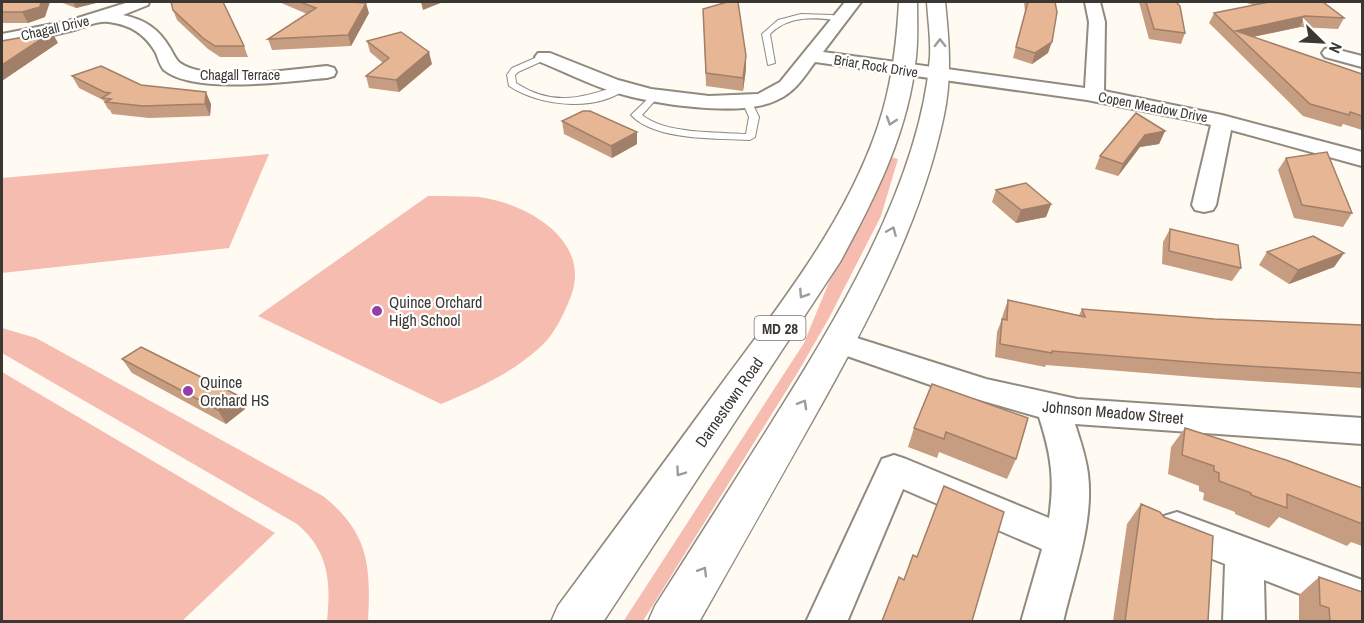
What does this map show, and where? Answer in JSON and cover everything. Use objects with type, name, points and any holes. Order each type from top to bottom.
[{"type":"main road","name":"Darnestown Road","points":[[672,621],[838,342],[868,285],[907,194],[928,129],[922,73],[908,2]]},
{"type":"main road","name":"Darnestown Road","points":[[575,621],[825,261],[854,210],[890,125],[922,73],[940,22],[936,2]]},
{"type":"street","name":"Chagall Drive","points":[[2,39],[48,31],[106,16],[142,2]]},
{"type":"street","points":[[544,57],[622,88],[654,96],[747,101],[775,95],[787,86],[853,2]]},
{"type":"street","points":[[1093,2],[1096,22],[1095,96]]},
{"type":"street","name":"Chagall Terrace","points":[[106,16],[145,28],[156,36],[171,66],[193,76],[239,78],[327,72]]},
{"type":"street","points":[[1331,52],[1362,62]]},
{"type":"street","name":"Briar Rock Drive","points":[[812,56],[922,73]]},
{"type":"street","name":"Copen Meadow Drive","points":[[922,73],[1095,96],[1222,121],[1362,159]]},
{"type":"street","points":[[1204,206],[1222,121]]},
{"type":"street","name":"Johnson Meadow Street","points":[[838,342],[978,390],[1053,408],[1077,412],[1362,430]]},
{"type":"street","points":[[1042,621],[1061,540],[1071,483],[1067,456],[1053,408]]},
{"type":"street","points":[[826,621],[894,469],[1061,540]]},
{"type":"street","points":[[1163,522],[1362,599]]},
{"type":"street","points":[[1244,621],[1245,554]]},
{"type":"lane","points":[[771,63],[766,34],[773,27],[805,15],[841,19]]},
{"type":"lane","points":[[544,57],[515,70],[511,75],[512,84],[533,95],[583,102],[603,97],[622,88]]},
{"type":"lane","points":[[654,96],[636,115],[650,125],[665,129],[750,137],[754,117],[747,101]]},
{"type":"shaded area","points":[[269,154],[229,248],[2,273],[2,178]]},
{"type":"shaded area","points":[[891,157],[898,159],[881,216],[829,318],[798,372],[643,621],[623,622],[804,343],[829,282],[857,232]]},
{"type":"shaded area","points":[[428,196],[479,197],[516,207],[534,216],[564,242],[572,258],[575,276],[565,311],[543,344],[503,374],[441,404],[258,316]]},
{"type":"shaded area","points":[[2,328],[36,338],[323,496],[350,523],[364,552],[369,583],[368,621],[327,621],[326,568],[316,545],[297,524],[2,353]]},
{"type":"shaded area","points":[[2,372],[275,533],[182,621],[2,621]]},
{"type":"building","points":[[2,2],[41,2],[40,7],[22,12],[2,12]]},
{"type":"building","points":[[171,2],[223,2],[244,46],[215,46],[173,10]]},
{"type":"building","points":[[300,2],[366,3],[348,35],[268,39],[316,8]]},
{"type":"building","points":[[727,2],[738,2],[746,56],[743,78],[706,73],[703,9]]},
{"type":"building","points":[[1028,2],[1055,2],[1057,12],[1052,42],[1035,53],[1016,47]]},
{"type":"building","points":[[1146,2],[1176,2],[1180,6],[1185,33],[1154,29]]},
{"type":"building","points":[[1269,2],[1323,2],[1344,18],[1305,16],[1236,31],[1362,74],[1362,116],[1350,112],[1349,115],[1310,104],[1214,13]]},
{"type":"building","points":[[52,32],[2,65],[2,41]]},
{"type":"building","points":[[401,32],[429,52],[396,80],[366,76],[389,58],[367,41]]},
{"type":"building","points":[[101,66],[141,85],[206,92],[205,104],[143,106],[106,102],[111,99],[102,98],[110,93],[72,76]]},
{"type":"building","points":[[583,111],[590,111],[637,132],[611,146],[562,121]]},
{"type":"building","points":[[1136,113],[1165,131],[1145,135],[1123,164],[1100,156]]},
{"type":"building","points":[[1327,152],[1352,213],[1302,205],[1286,158]]},
{"type":"building","points":[[1026,183],[1051,204],[1021,210],[996,190]]},
{"type":"building","points":[[1170,229],[1238,245],[1241,268],[1169,251]]},
{"type":"building","points":[[1313,236],[1344,253],[1298,270],[1267,252]]},
{"type":"building","points":[[1008,300],[1085,317],[1082,309],[1214,319],[1362,325],[1362,373],[1052,351],[1052,353],[1000,344],[1002,319],[1007,320]]},
{"type":"building","points":[[141,347],[237,395],[218,410],[122,359]]},
{"type":"building","points":[[932,384],[1028,418],[1016,459],[946,432],[944,439],[914,428]]},
{"type":"building","points":[[1185,428],[1286,460],[1362,488],[1362,524],[1287,494],[1287,508],[1219,481],[1219,473],[1214,471],[1214,466],[1182,455]]},
{"type":"building","points":[[944,486],[1004,512],[972,621],[882,621],[899,577],[904,580],[913,555],[917,557]]},
{"type":"building","points":[[1141,504],[1160,512],[1164,517],[1213,536],[1208,621],[1125,621]]},
{"type":"building","points":[[1319,577],[1362,592],[1362,621],[1330,621],[1329,608],[1320,605]]},
{"type":"place","name":"Quince Orchard High School","points":[[377,311]]},
{"type":"place","name":"Quince Orchard HS","points":[[188,391]]}]
